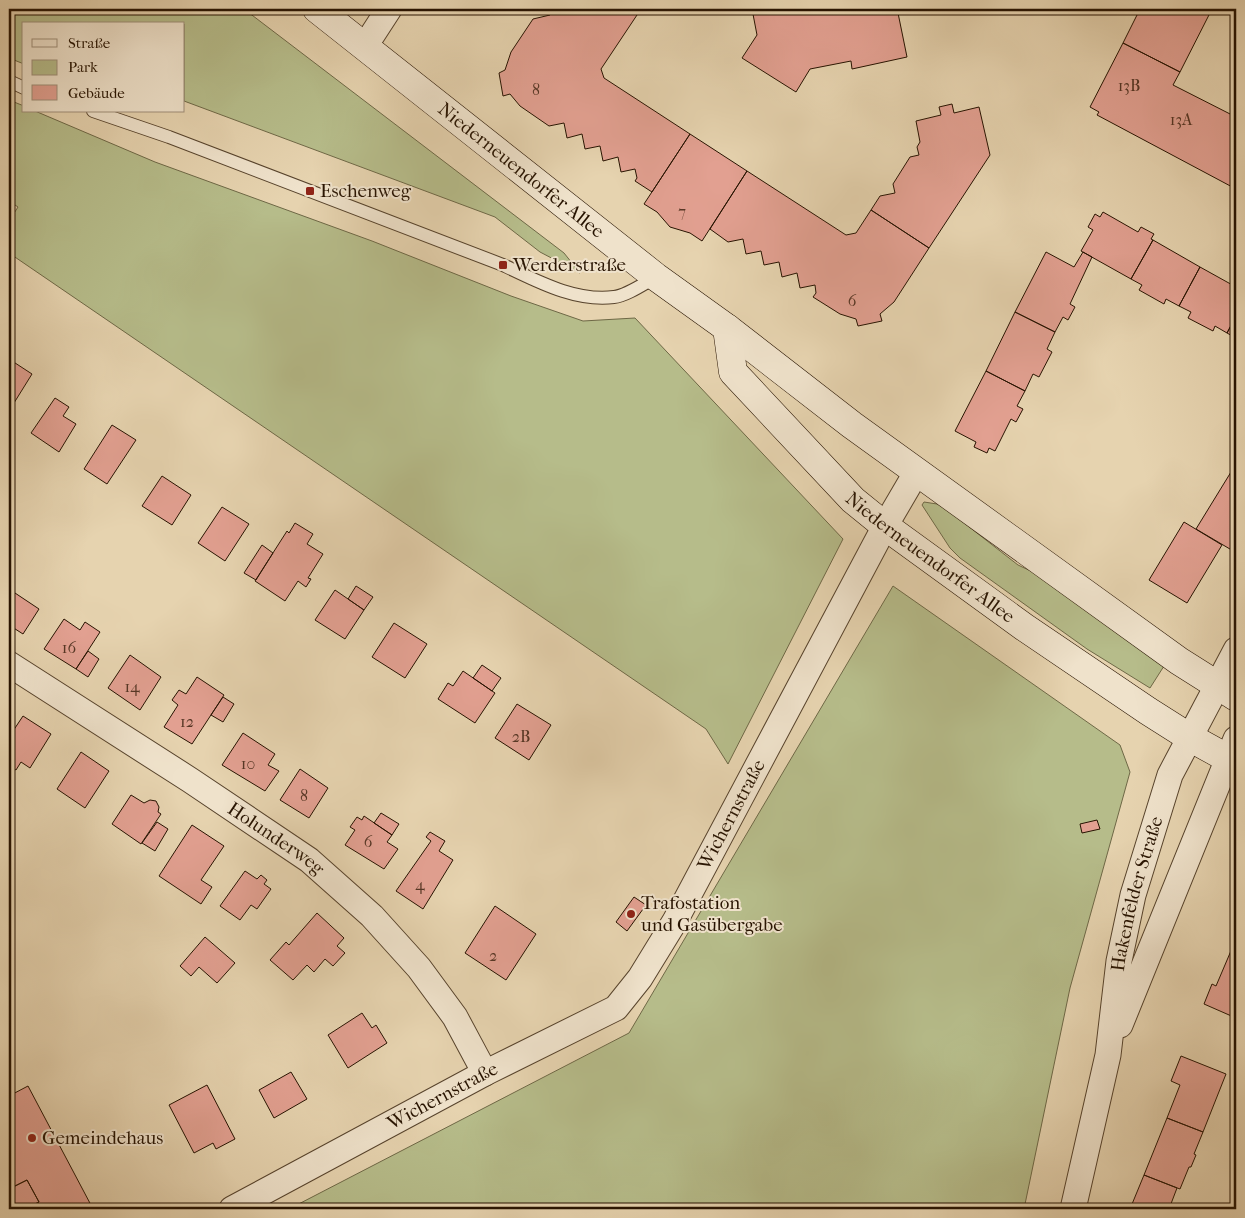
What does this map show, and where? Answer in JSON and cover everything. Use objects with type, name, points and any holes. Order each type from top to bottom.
[{"type":"main road","name":"Niederneuendorfer Allee","points":[[317,9],[656,277],[727,328],[916,473],[1179,662],[1226,691]]},
{"type":"main road","name":"Niederneuendorfer Allee","points":[[727,328],[733,372],[853,500],[885,526],[1024,627],[1148,712],[1189,737],[1233,754]]},
{"type":"street","points":[[365,46],[389,9]]},
{"type":"street","name":"Wichernstraße","points":[[232,1209],[485,1073],[616,1008],[640,978],[675,921],[885,526],[916,473]]},
{"type":"street","name":"Hakenfelder Straße","points":[[1073,1209],[1108,1055],[1119,961],[1133,895],[1170,775],[1189,737],[1226,691],[1236,650]]},
{"type":"street","name":"Holunderweg","points":[[9,664],[190,780],[309,860],[372,916],[419,968],[455,1018],[485,1073]]},
{"type":"street","name":"Hakenfelder Straße","points":[[1108,1055],[1233,754]]},
{"type":"lane","points":[[9,80],[22,87]]},
{"type":"lane","points":[[96,112],[177,140],[503,265],[540,283],[580,296],[615,298],[656,277]]},
{"type":"green space","points":[[9,9],[244,9],[564,253],[580,273],[540,252],[495,217],[185,101],[185,22],[22,22],[22,63],[9,58]]},
{"type":"green space","points":[[9,100],[22,105],[22,112],[37,112],[155,162],[372,241],[511,296],[583,321],[635,318],[843,539],[728,764],[706,729],[9,253],[9,221],[18,207],[9,201]]},
{"type":"green space","points":[[924,502],[937,504],[945,508],[1018,565],[1052,581],[1164,666],[1150,688],[1087,649],[960,558],[950,548],[922,505]]},
{"type":"green space","points":[[893,586],[1120,745],[1130,772],[1070,988],[1024,1209],[289,1209],[629,1033]]},
{"type":"building","points":[[549,9],[641,9],[601,69],[604,78],[690,134],[652,192],[635,181],[637,178],[635,169],[621,172],[618,157],[603,161],[600,146],[585,149],[582,134],[567,138],[564,123],[549,126],[520,106],[510,94],[503,96],[499,73],[505,70],[511,52],[533,19],[550,15]]},
{"type":"building","points":[[752,9],[904,9],[898,13],[907,57],[852,69],[851,61],[810,69],[796,92],[742,58],[757,35]]},
{"type":"building","points":[[1140,9],[1212,9],[1180,72],[1123,43]]},
{"type":"building","points":[[1123,43],[1180,72],[1173,85],[1236,117],[1236,189],[1097,115],[1099,112],[1090,107]]},
{"type":"building","points":[[952,104],[954,113],[979,107],[990,155],[929,248],[871,210],[880,196],[895,193],[893,184],[910,157],[919,155],[917,147],[920,142],[916,121],[941,115],[939,107]]},
{"type":"building","points":[[690,134],[747,171],[702,241],[690,233],[670,227],[657,212],[644,204]]},
{"type":"building","points":[[747,171],[846,235],[856,233],[871,210],[929,248],[894,302],[880,314],[882,321],[858,326],[856,319],[840,314],[813,297],[816,293],[815,285],[800,288],[797,273],[782,277],[779,262],[764,265],[761,251],[746,254],[743,239],[728,242],[710,229]]},
{"type":"building","points":[[1103,212],[1138,232],[1141,227],[1154,234],[1151,239],[1153,240],[1131,279],[1081,251],[1093,230],[1088,227],[1095,214],[1100,217]]},
{"type":"building","points":[[1153,240],[1200,267],[1179,306],[1166,299],[1164,304],[1139,290],[1142,285],[1131,279]]},
{"type":"building","points":[[1046,252],[1074,267],[1083,252],[1092,257],[1070,304],[1075,307],[1068,320],[1063,317],[1055,332],[1015,312]]},
{"type":"building","points":[[1200,267],[1236,287],[1236,316],[1227,333],[1215,326],[1213,331],[1188,318],[1191,312],[1179,306]]},
{"type":"building","points":[[1015,312],[1055,332],[1047,349],[1052,352],[1039,377],[1033,374],[1025,391],[986,371]]},
{"type":"building","points":[[1236,316],[1236,338],[1227,333]]},
{"type":"building","points":[[9,359],[32,374],[9,411]]},
{"type":"building","points":[[986,371],[1025,391],[1017,406],[1023,409],[1016,422],[1011,419],[995,451],[989,448],[987,453],[974,447],[976,442],[955,431]]},
{"type":"building","points":[[55,398],[69,407],[63,416],[76,424],[59,452],[31,433]]},
{"type":"building","points":[[112,425],[136,440],[107,484],[84,469]]},
{"type":"building","points":[[1231,472],[1236,475],[1235,552],[1196,529]]},
{"type":"building","points":[[162,476],[191,495],[172,525],[142,506]]},
{"type":"building","points":[[222,507],[249,524],[225,561],[198,543]]},
{"type":"building","points":[[1184,522],[1222,545],[1187,603],[1149,580]]},
{"type":"building","points":[[295,523],[313,534],[307,544],[323,554],[308,578],[311,579],[306,587],[298,581],[285,601],[255,581],[287,531],[289,533]]},
{"type":"building","points":[[262,545],[273,553],[256,580],[244,573]]},
{"type":"building","points":[[356,586],[373,597],[364,610],[348,599]]},
{"type":"building","points":[[9,589],[39,609],[23,634],[9,625]]},
{"type":"building","points":[[335,590],[364,610],[345,639],[315,620]]},
{"type":"building","points":[[64,619],[80,630],[85,622],[100,632],[76,669],[44,649]]},
{"type":"building","points":[[394,623],[427,644],[405,678],[372,657]]},
{"type":"building","points":[[88,651],[99,659],[88,677],[76,669]]},
{"type":"building","points":[[130,655],[161,677],[140,710],[108,688]]},
{"type":"building","points":[[482,665],[501,678],[492,691],[473,678]]},
{"type":"building","points":[[463,671],[495,693],[475,723],[438,699],[448,683],[453,686]]},
{"type":"building","points":[[197,677],[224,695],[192,744],[164,727],[178,705],[172,700],[179,690],[186,694]]},
{"type":"building","points":[[223,697],[234,704],[223,722],[211,715]]},
{"type":"building","points":[[517,704],[551,725],[529,760],[495,738]]},
{"type":"building","points":[[23,716],[51,734],[30,768],[21,762],[16,770],[9,766],[9,737]]},
{"type":"building","points":[[243,733],[275,754],[268,765],[279,771],[265,791],[222,765]]},
{"type":"building","points":[[81,752],[109,771],[85,808],[57,789]]},
{"type":"building","points":[[300,769],[328,788],[309,818],[280,800]]},
{"type":"building","points":[[131,795],[144,803],[150,800],[156,801],[159,807],[158,812],[161,814],[141,844],[112,824]]},
{"type":"building","points":[[381,813],[399,824],[392,835],[374,823]]},
{"type":"building","points":[[364,816],[392,835],[387,842],[398,849],[384,869],[345,845],[355,830],[350,827],[357,817],[362,820]]},
{"type":"building","points":[[1097,820],[1100,829],[1082,833],[1080,824]]},
{"type":"building","points":[[157,822],[168,829],[155,851],[142,843]]},
{"type":"building","points":[[192,825],[224,846],[201,880],[212,887],[201,904],[159,876]]},
{"type":"building","points":[[430,832],[445,841],[439,851],[453,860],[423,909],[396,891],[431,841],[426,837]]},
{"type":"building","points":[[245,871],[257,879],[261,875],[267,880],[264,884],[271,889],[257,909],[251,905],[240,920],[220,906]]},
{"type":"building","name":"Trafostation und Gasübergabe","points":[[634,897],[646,905],[627,931],[616,922]]},
{"type":"building","points":[[495,906],[536,934],[506,980],[465,953]]},
{"type":"building","points":[[317,913],[344,938],[337,946],[345,953],[333,966],[325,959],[314,972],[307,965],[293,980],[270,960],[286,942],[289,945]]},
{"type":"building","points":[[205,937],[235,963],[217,983],[199,967],[191,976],[180,966]]},
{"type":"building","points":[[1236,939],[1236,1018],[1204,1004],[1212,984],[1216,986]]},
{"type":"building","points":[[362,1013],[372,1028],[376,1025],[387,1043],[348,1068],[328,1035]]},
{"type":"building","points":[[1181,1056],[1226,1074],[1203,1132],[1167,1118],[1180,1085],[1171,1081]]},
{"type":"building","points":[[291,1072],[307,1099],[274,1118],[259,1090]]},
{"type":"building","points":[[207,1085],[235,1139],[216,1149],[213,1143],[194,1153],[169,1105]]},
{"type":"building","name":"Gemeindehaus","points":[[28,1086],[92,1207],[88,1209],[25,1209],[39,1202],[27,1180],[9,1189],[9,1096]]},
{"type":"building","points":[[1167,1118],[1203,1132],[1194,1154],[1196,1155],[1180,1189],[1144,1175]]},
{"type":"building","points":[[1144,1175],[1177,1188],[1169,1209],[1130,1209]]},
{"type":"building","points":[[27,1180],[39,1202],[25,1209],[18,1209],[9,1189]]},
{"type":"place","name":"Eschenweg","points":[[310,191]]},
{"type":"place","name":"Werderstraße","points":[[503,265]]},
{"type":"place","name":"Trafostation und Gasübergabe","points":[[631,914]]},
{"type":"place","name":"Gemeindehaus","points":[[32,1138]]}]
